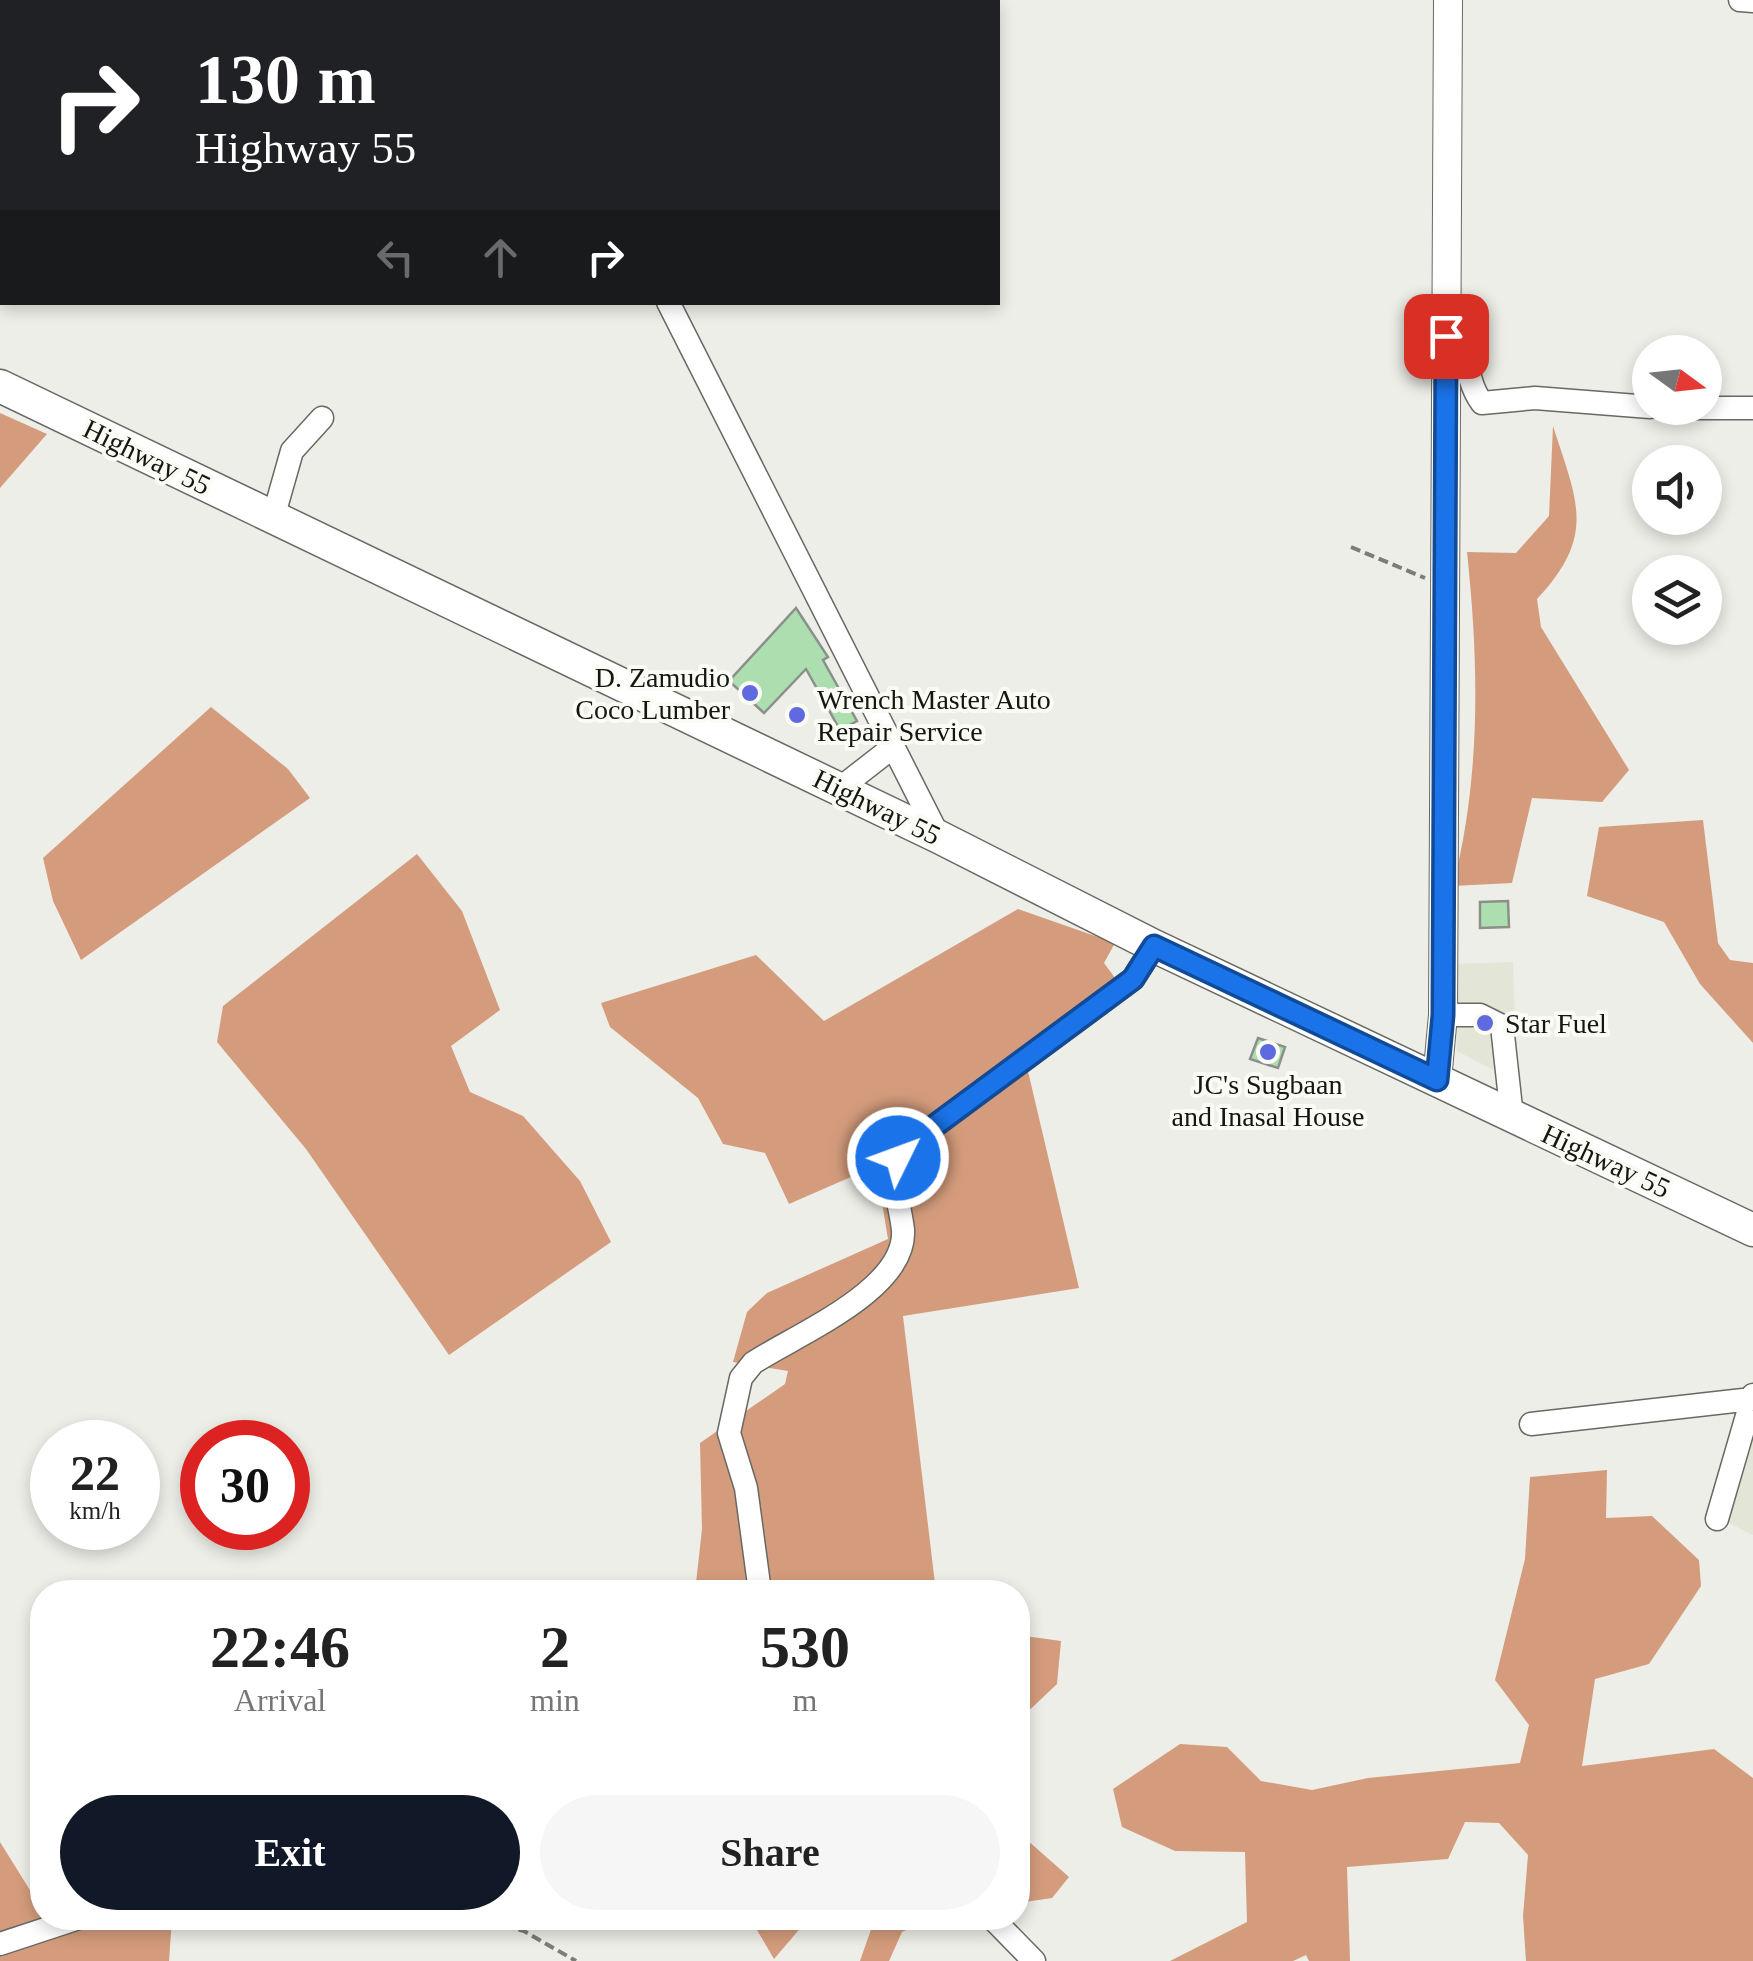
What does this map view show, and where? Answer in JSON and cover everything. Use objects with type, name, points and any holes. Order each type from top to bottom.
[{"type":"highway","name":"Highway 55","points":[[0,386],[939,837],[1143,962],[1437,1080],[1753,1230]]},
{"type":"main road","points":[[1437,1080],[1443,1015],[1448,0]]},
{"type":"street","points":[[1740,0],[1753,1]]},
{"type":"street","points":[[1446,300],[1465,332],[1473,391],[1482,403],[1535,398],[1632,406]]},
{"type":"street","points":[[670,305],[939,837]]},
{"type":"street","points":[[1722,408],[1753,408]]},
{"type":"street","points":[[273,518],[292,451],[322,418]]},
{"type":"street","points":[[839,789],[893,747]]},
{"type":"street","points":[[758,1580],[746,1488],[729,1432],[741,1378],[754,1363],[861,1296],[895,1261],[903,1233],[895,1170],[905,1148],[1143,962]]},
{"type":"street","points":[[1443,1015],[1480,1014],[1502,1026],[1512,1117]]},
{"type":"street","points":[[1532,1424],[1752,1397],[1718,1519]]},
{"type":"street","points":[[0,1944],[43,1930]]},
{"type":"street","points":[[1004,1930],[1034,1961]]},
{"type":"path","points":[[1351,547],[1444,594]]},
{"type":"path","points":[[520,1930],[576,1961]]},
{"type":"shaded area","points":[[0,413],[47,434],[0,488]]},
{"type":"shaded area","points":[[1553,426],[1574,497],[1575,536],[1556,576],[1537,599],[1541,627],[1629,770],[1602,802],[1532,798],[1512,883],[1453,886],[1469,803],[1475,720],[1467,552],[1516,553],[1549,516]]},
{"type":"shaded area","points":[[211,707],[288,769],[310,798],[81,960],[53,901],[43,858]]},
{"type":"shaded area","points":[[1703,820],[1718,943],[1730,960],[1753,963],[1753,1043],[1700,984],[1664,922],[1587,896],[1599,827]]},
{"type":"shaded area","points":[[417,854],[462,911],[500,1010],[451,1046],[470,1092],[523,1116],[580,1181],[611,1242],[449,1355],[306,1149],[217,1042],[223,1006]]},
{"type":"shaded area","points":[[1018,909],[1115,943],[1104,963],[1127,994],[1027,1067],[1079,1288],[903,1316],[935,1580],[696,1580],[702,1529],[700,1443],[785,1384],[788,1371],[733,1362],[747,1312],[767,1293],[888,1239],[876,1166],[789,1204],[765,1153],[723,1144],[698,1098],[610,1027],[601,1003],[756,955],[824,1021]]},
{"type":"shaded area","points":[[1513,962],[1517,1082],[1457,1051],[1454,964]]},
{"type":"shaded area","points":[[1753,1422],[1753,1535],[1725,1521]]},
{"type":"shaded area","points":[[1607,1470],[1606,1518],[1652,1516],[1699,1560],[1701,1586],[1649,1664],[1595,1679],[1582,1766],[1714,1749],[1753,1778],[1753,1961],[1526,1961],[1523,1916],[1528,1855],[1499,1823],[1465,1822],[1448,1859],[1347,1867],[1350,1961],[1309,1961],[1306,1955],[1293,1961],[1170,1961],[1247,1922],[1245,1852],[1175,1851],[1122,1827],[1113,1789],[1180,1744],[1227,1747],[1261,1781],[1312,1790],[1368,1778],[1520,1763],[1529,1725],[1495,1680],[1525,1559],[1530,1477]]},
{"type":"shaded area","points":[[1030,1637],[1061,1641],[1057,1684],[1030,1710]]},
{"type":"shaded area","points":[[0,1842],[30,1890],[30,1930],[171,1930],[169,1961],[0,1961]]},
{"type":"shaded area","points":[[1030,1843],[1069,1877],[1052,1898],[1030,1901]]},
{"type":"shaded area","points":[[757,1930],[799,1930],[774,1959]]},
{"type":"shaded area","points":[[871,1930],[906,1930],[889,1961],[860,1961]]},
{"type":"building","points":[[796,608],[828,657],[823,660],[857,721],[840,730],[806,669],[764,713],[729,681]]},
{"type":"building","points":[[1508,901],[1509,927],[1480,928],[1480,902]]},
{"type":"building","points":[[1258,1038],[1285,1047],[1278,1068],[1250,1059]]},
{"type":"place","name":"D. Zamudio Coco Lumber","points":[[750,693]]},
{"type":"place","name":"Wrench Master Auto Repair Service","points":[[797,715]]},
{"type":"place","name":"Star Fuel","points":[[1485,1023]]},
{"type":"place","name":"JC's Sugbaan and Inasal House","points":[[1268,1052]]},
{"type":"route","points":[[898,1158],[918,1138],[1133,979],[1154,946],[1437,1080],[1443,1015],[1446,336]]}]
